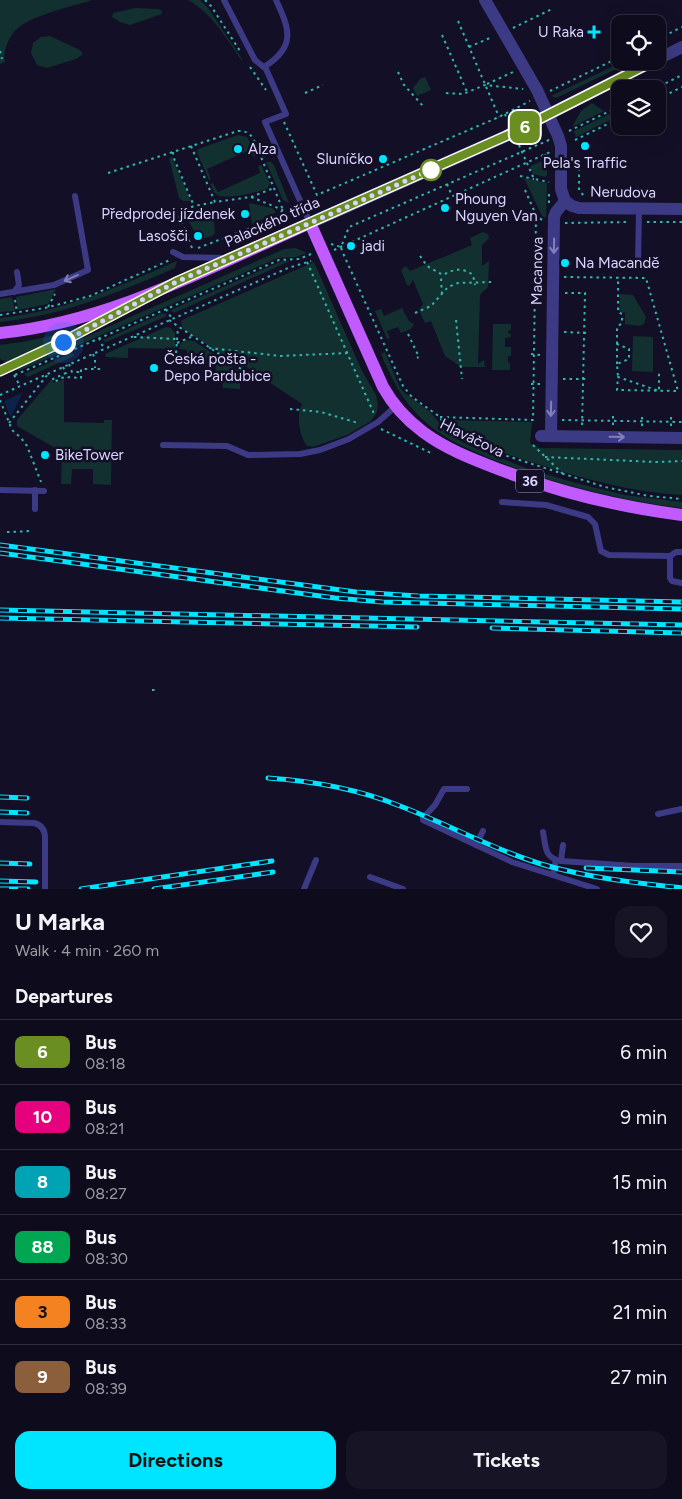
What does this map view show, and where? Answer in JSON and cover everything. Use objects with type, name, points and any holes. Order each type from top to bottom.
[{"type":"main road","name":"Palackého třída","points":[[0,334],[35,329],[107,310],[310,223]]},
{"type":"main road","name":"Hlaváčova","points":[[310,223],[388,394],[396,406],[414,425],[431,438],[464,456],[489,466],[575,494],[629,507],[682,515]]},
{"type":"street","points":[[485,0],[506,30],[548,114],[561,146],[562,189],[565,201]]},
{"type":"street","points":[[666,55],[682,47]]},
{"type":"street","name":"Palackého třída","points":[[310,223],[506,136],[636,70]]},
{"type":"street","name":"Nerudova","points":[[565,201],[579,208],[639,215],[682,209]]},
{"type":"street","name":"Macanova","points":[[546,436],[551,420],[554,216],[565,201]]},
{"type":"street","points":[[546,436],[682,438]]},
{"type":"lane","points":[[224,0],[255,60],[264,67],[286,114],[263,120],[310,223]]},
{"type":"lane","points":[[264,67],[278,58],[285,48],[288,39],[286,22],[276,0]]},
{"type":"lane","points":[[0,294],[54,285],[88,270],[75,196]]},
{"type":"lane","points":[[606,264],[638,265],[639,215]]},
{"type":"lane","points":[[173,252],[180,256],[231,258]]},
{"type":"lane","points":[[14,292],[19,285],[17,272]]},
{"type":"lane","points":[[0,371],[58,344],[176,282]]},
{"type":"lane","points":[[163,445],[227,446],[248,455],[289,455],[320,450],[363,432],[396,406]]},
{"type":"lane","points":[[0,490],[44,491]]},
{"type":"lane","points":[[35,490],[35,509]]},
{"type":"lane","points":[[502,502],[546,505],[588,517],[596,524],[601,551],[609,555],[670,556],[676,552],[682,552]]},
{"type":"lane","points":[[670,556],[670,578],[672,581],[682,582]]},
{"type":"lane","points":[[467,789],[444,789],[435,805],[422,819],[512,862],[597,889]]},
{"type":"lane","points":[[658,814],[682,809]]},
{"type":"lane","points":[[0,822],[34,823],[44,830],[45,889]]},
{"type":"lane","points":[[476,845],[483,830]]},
{"type":"lane","points":[[543,832],[547,854],[553,860],[634,866],[682,866]]},
{"type":"lane","points":[[553,875],[563,846]]},
{"type":"lane","points":[[304,889],[316,860]]},
{"type":"lane","points":[[370,877],[403,889]]},
{"type":"path","points":[[205,0],[211,6],[243,56]]},
{"type":"path","points":[[470,48],[552,9]]},
{"type":"path","points":[[458,21],[499,117]]},
{"type":"path","points":[[666,35],[682,28]]},
{"type":"path","points":[[442,35],[468,93]]},
{"type":"path","points":[[0,51],[2,59]]},
{"type":"path","points":[[281,116],[317,195],[499,117],[538,93],[611,62]]},
{"type":"path","points":[[248,65],[270,96]]},
{"type":"path","points":[[446,93],[468,93],[523,67]]},
{"type":"path","points":[[398,72],[404,85],[423,106]]},
{"type":"path","points":[[666,83],[682,75]]},
{"type":"path","points":[[304,93],[323,85]]},
{"type":"path","points":[[485,85],[538,93]]},
{"type":"path","points":[[666,96],[682,88]]},
{"type":"path","points":[[575,128],[611,110]]},
{"type":"path","points":[[505,114],[508,120]]},
{"type":"path","points":[[575,140],[611,122]]},
{"type":"path","points":[[108,173],[238,131],[248,132],[253,138],[283,210]]},
{"type":"path","points":[[579,138],[579,144]]},
{"type":"path","points":[[544,142],[349,227],[341,247],[403,386],[412,397],[440,417],[444,426],[468,442],[564,476],[640,494],[682,498]]},
{"type":"path","points":[[519,145],[534,179]]},
{"type":"path","points":[[191,146],[215,202]]},
{"type":"path","points":[[173,152],[194,206]]},
{"type":"path","points":[[334,250],[550,152]]},
{"type":"path","points":[[545,154],[549,165]]},
{"type":"path","points":[[515,168],[517,172]]},
{"type":"path","points":[[579,168],[579,190],[580,193],[588,197]]},
{"type":"path","points":[[520,176],[549,182],[549,212]]},
{"type":"path","points":[[447,184],[452,196]]},
{"type":"path","points":[[274,188],[251,197],[194,206],[178,213],[193,250],[276,218],[283,210]]},
{"type":"path","points":[[440,417],[532,420],[537,230],[536,215],[525,190]]},
{"type":"path","points":[[251,197],[283,210]]},
{"type":"path","points":[[536,215],[546,224]]},
{"type":"path","points":[[563,224],[566,222],[639,215],[682,222]]},
{"type":"path","points":[[537,230],[541,227]]},
{"type":"path","points":[[332,244],[341,247]]},
{"type":"path","points":[[0,315],[48,307],[90,296],[180,256]]},
{"type":"path","points":[[20,386],[14,375],[279,260],[298,259],[308,256]]},
{"type":"path","points":[[420,256],[427,266],[443,275]]},
{"type":"path","points":[[0,395],[290,267],[311,260]]},
{"type":"path","points":[[307,262],[381,429],[441,457]]},
{"type":"path","points":[[443,275],[453,269],[464,270],[472,275],[475,284]]},
{"type":"path","points":[[442,294],[443,275]]},
{"type":"path","points":[[562,277],[618,277],[646,278],[678,391],[617,390],[617,327],[622,323],[622,314],[618,312],[618,277]]},
{"type":"path","points":[[48,307],[62,282]]},
{"type":"path","points":[[415,313],[431,306],[448,287],[458,283],[475,284],[490,282]]},
{"type":"path","points":[[14,292],[17,313]]},
{"type":"path","points":[[562,293],[585,294],[582,420]]},
{"type":"path","points":[[166,309],[172,319]]},
{"type":"path","points":[[168,320],[241,369]]},
{"type":"path","points":[[456,320],[462,379]]},
{"type":"path","points":[[176,353],[178,327]]},
{"type":"path","points":[[552,332],[585,333]]},
{"type":"path","points":[[408,334],[417,358]]},
{"type":"path","points":[[131,337],[177,339]]},
{"type":"path","points":[[177,343],[192,337]]},
{"type":"path","points":[[99,338],[104,349]]},
{"type":"path","points":[[617,344],[629,349],[629,359],[617,364]]},
{"type":"path","points":[[209,348],[280,356],[348,353]]},
{"type":"path","points":[[93,354],[95,369]]},
{"type":"path","points":[[69,364],[72,372],[81,372],[81,369],[101,369]]},
{"type":"path","points":[[63,367],[66,372],[52,378],[54,382],[64,377],[81,378],[81,372]]},
{"type":"path","points":[[659,371],[660,391]]},
{"type":"path","points":[[9,423],[50,372]]},
{"type":"path","points":[[618,377],[660,391]]},
{"type":"path","points":[[552,379],[584,379]]},
{"type":"path","points":[[0,400],[12,430],[27,446],[44,491]]},
{"type":"path","points":[[290,410],[321,412],[363,424],[378,422]]},
{"type":"path","points":[[551,420],[682,422]]},
{"type":"path","points":[[546,436],[541,446],[533,445],[564,476]]},
{"type":"path","points":[[545,457],[682,462]]},
{"type":"path","points":[[7,532],[32,531]]},
{"type":"green space","points":[[0,0],[92,0],[44,15],[19,27],[8,43],[4,58],[5,62],[0,64]]},
{"type":"green space","points":[[188,0],[200,0],[208,8],[242,61],[212,19]]},
{"type":"green space","points":[[135,8],[158,9],[161,10],[162,14],[130,25],[112,17],[113,13]]},
{"type":"green space","points":[[50,36],[80,50],[83,54],[76,59],[47,68],[37,65],[31,53],[33,43],[41,37]]},
{"type":"green space","points":[[611,67],[611,70],[614,70],[556,98],[551,96]]},
{"type":"green space","points":[[425,77],[431,90],[417,96],[413,88],[420,79]]},
{"type":"green space","points":[[592,103],[604,111],[572,127],[581,111]]},
{"type":"green space","points":[[611,113],[611,120],[576,137],[574,131]]},
{"type":"green space","points":[[238,135],[247,137],[257,156],[254,157],[250,150],[207,169],[211,179],[209,180],[197,152],[198,149]]},
{"type":"green space","points":[[172,157],[191,201],[183,201],[179,198],[169,158]]},
{"type":"green space","points":[[266,162],[271,162],[274,165],[289,203],[283,200]]},
{"type":"green space","points":[[544,162],[547,165],[547,175],[545,177],[533,174],[530,166]]},
{"type":"green space","points":[[261,165],[270,183],[267,189],[226,197],[220,196],[213,191],[210,184],[213,183],[218,192],[260,173],[258,166]]},
{"type":"green space","points":[[524,178],[547,183],[546,218],[542,216]]},
{"type":"green space","points":[[249,203],[272,208],[276,212],[252,224]]},
{"type":"green space","points":[[213,208],[215,233],[212,236],[199,240],[189,222],[192,216]]},
{"type":"green space","points":[[483,232],[488,234],[489,238],[482,245],[482,266],[489,261],[488,287],[480,295],[478,364],[484,360],[485,367],[461,367],[445,356],[431,321],[425,323],[419,310],[423,304],[413,280],[409,286],[407,285],[401,270],[406,266],[410,271],[472,245],[470,238]]},
{"type":"green space","points":[[296,248],[307,253],[296,257],[278,258],[19,371],[15,368],[284,249]]},
{"type":"green space","points":[[177,261],[175,268],[90,302],[24,319],[0,322],[0,318],[47,310],[91,297]]},
{"type":"green space","points":[[282,261],[290,261],[174,313],[171,311],[173,309]]},
{"type":"green space","points":[[314,262],[362,371],[376,395],[378,404],[377,412],[371,421],[347,435],[313,447],[307,446],[300,431],[299,414],[302,404],[245,366],[243,368],[183,329],[181,323],[182,320]]},
{"type":"green space","points":[[56,289],[48,304],[18,310],[16,297]]},
{"type":"green space","points":[[620,294],[633,295],[646,317],[644,324],[639,326],[625,324],[625,313],[619,311]]},
{"type":"green space","points":[[12,297],[15,311],[0,312],[0,299]]},
{"type":"green space","points":[[402,308],[409,321],[414,324],[411,329],[401,333],[398,327],[387,331],[390,338],[387,339],[375,311],[381,309],[384,316]]},
{"type":"green space","points":[[163,313],[167,315],[165,317],[106,342],[103,341],[105,339]]},
{"type":"green space","points":[[493,324],[511,324],[511,330],[508,333],[511,334],[511,337],[505,338],[505,347],[511,347],[511,356],[508,356],[510,370],[492,370]]},
{"type":"green space","points":[[166,327],[171,328],[175,333],[175,349],[128,348],[128,358],[106,357],[105,354]]},
{"type":"green space","points":[[69,332],[70,334],[8,363],[0,359],[0,345]]},
{"type":"green space","points":[[633,336],[653,337],[653,372],[632,371]]},
{"type":"green space","points":[[185,340],[194,341],[240,372],[240,389],[223,388],[222,382],[215,381],[216,360],[187,359],[187,350],[179,349],[180,344]]},
{"type":"green space","points":[[385,352],[400,388],[429,411],[449,434],[466,444],[528,469],[625,495],[682,502],[682,508],[635,501],[565,484],[476,453],[438,432],[408,404],[393,380],[381,354]]},
{"type":"green space","points":[[71,353],[74,356],[28,377],[24,374]]},
{"type":"green space","points":[[52,379],[54,383],[64,379],[64,422],[104,423],[104,420],[112,420],[111,485],[93,484],[93,469],[72,469],[71,484],[61,484],[62,452],[17,426],[17,420]]},
{"type":"green space","points":[[450,420],[532,422],[530,443],[539,448],[682,450],[682,495],[610,484],[517,458],[461,433],[451,426]]},
{"type":"water","points":[[23,392],[12,415],[10,416],[4,401]]},
{"type":"railway","points":[[0,545],[356,592],[418,596],[682,602]]},
{"type":"railway","points":[[0,553],[335,598],[382,602],[682,609]]},
{"type":"railway","points":[[0,610],[682,625]]},
{"type":"railway","points":[[0,618],[417,627]]},
{"type":"railway","points":[[492,628],[682,633]]},
{"type":"railway","points":[[268,778],[302,781],[352,790],[384,800],[419,813],[510,853],[548,866],[598,877],[682,888]]},
{"type":"railway","points":[[0,797],[27,798]]},
{"type":"railway","points":[[0,812],[27,813]]},
{"type":"railway","points":[[81,889],[272,861]]},
{"type":"railway","points":[[0,863],[30,864]]},
{"type":"railway","points":[[586,868],[682,872]]},
{"type":"railway","points":[[154,889],[273,872]]},
{"type":"railway","points":[[0,881],[36,882]]},
{"type":"railway","points":[[0,889],[28,889]]},
{"type":"bus line","name":"6","points":[[0,371],[58,344],[176,282],[506,136],[636,70]]},
{"type":"place","name":"U Raka","points":[[594,32]]},
{"type":"place","name":"Pela's Traffic","points":[[585,146]]},
{"type":"place","name":"Alza","points":[[238,149]]},
{"type":"place","name":"Sluníčko","points":[[383,159]]},
{"type":"place","name":"Phoung Nguyen Van","points":[[445,208]]},
{"type":"place","name":"Předprodej jízdenek","points":[[245,214]]},
{"type":"place","name":"Lasošči","points":[[198,236]]},
{"type":"place","name":"jadi","points":[[351,246]]},
{"type":"place","name":"Na Macandě","points":[[565,263]]},
{"type":"place","name":"Česká pošta - Depo Pardubice","points":[[154,368]]},
{"type":"place","name":"BikeTower","points":[[45,455]]},
{"type":"route","points":[[63,342],[176,282],[435,168],[431,170]]}]
